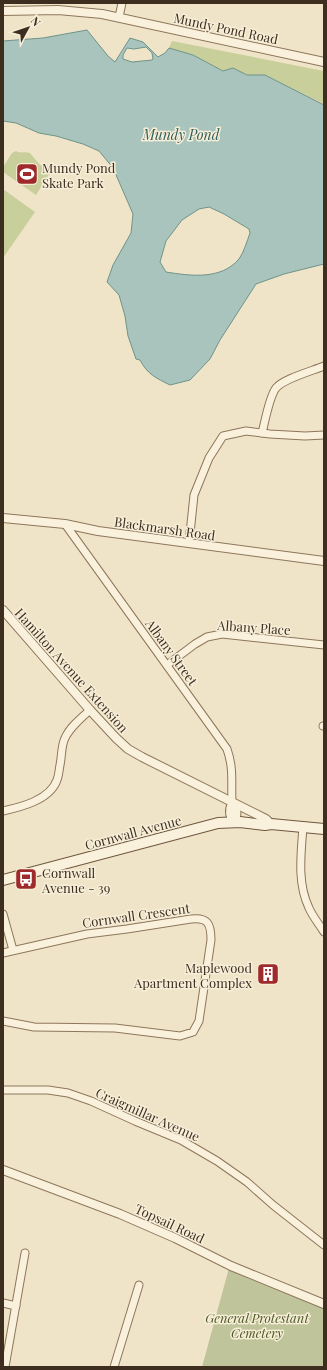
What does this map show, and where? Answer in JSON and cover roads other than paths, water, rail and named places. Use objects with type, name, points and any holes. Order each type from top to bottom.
[{"type":"main road","name":"Cornwall Avenue","points":[[3,880],[209,825],[234,822],[324,829]]},
{"type":"street","points":[[119,17],[122,3]]},
{"type":"street","name":"Mundy Pond Road","points":[[3,11],[80,11],[119,17],[324,62]]},
{"type":"street","points":[[262,433],[269,403],[276,388],[289,380],[324,366]]},
{"type":"street","points":[[189,543],[194,495],[209,458],[224,436],[246,431],[305,436],[324,435]]},
{"type":"street","name":"Blackmarsh Road","points":[[3,518],[66,524],[98,531],[324,561]]},
{"type":"street","name":"Albany Street","points":[[66,524],[227,749],[232,768],[232,803],[230,807],[230,816],[234,822]]},
{"type":"street","name":"Hamilton Avenue Extension","points":[[3,610],[90,710],[128,749],[266,819],[271,824]]},
{"type":"street","name":"Albany Place","points":[[167,665],[195,644],[208,637],[222,634],[324,644]]},
{"type":"street","points":[[3,811],[30,804],[45,796],[52,788],[57,780],[64,739],[68,732],[90,710]]},
{"type":"street","points":[[303,827],[300,865],[302,886],[309,908],[324,932]]},
{"type":"street","points":[[3,914],[13,950]]},
{"type":"street","name":"Cornwall Crescent","points":[[3,953],[87,934],[140,928],[198,918],[206,920],[211,928],[211,940],[199,1021],[195,1029],[189,1034],[176,1036],[109,1028],[34,1026],[3,1022]]},
{"type":"street","name":"Craigmillar Avenue","points":[[3,1090],[48,1090],[68,1093],[91,1101],[135,1122],[181,1140],[217,1161],[247,1182],[279,1210],[324,1245]]},
{"type":"street","name":"Topsail Road","points":[[3,1170],[120,1214],[175,1238],[231,1266],[324,1304]]},
{"type":"street","points":[[5,1367],[25,1254]]},
{"type":"street","points":[[114,1367],[139,1285]]},
{"type":"street","points":[[3,1303],[16,1306]]},
{"type":"water","name":"Mundy Pond","points":[[87,30],[108,56],[115,62],[130,38],[143,42],[158,57],[165,53],[169,48],[193,55],[223,71],[233,68],[247,75],[265,75],[324,105],[324,264],[284,274],[256,284],[220,340],[210,359],[190,380],[170,385],[152,375],[140,360],[136,359],[128,336],[125,316],[119,295],[107,282],[113,265],[131,233],[133,214],[113,168],[99,151],[83,144],[56,136],[39,133],[16,123],[3,121],[3,41],[43,38]],"holes":[[[146,47],[152,53],[152,60],[132,62],[123,59],[123,55],[127,48],[134,49]],[[209,207],[249,229],[250,233],[239,259],[232,266],[224,270],[205,275],[185,275],[166,272],[160,262],[166,241],[182,220],[199,209]]]},
{"type":"place","name":"Mundy Pond Skate Park","points":[[27,174]]},
{"type":"place","name":"Cornwall Avenue - 39","points":[[26,879]]},
{"type":"place","name":"Maplewood Apartment Complex","points":[[268,974]]},
{"type":"park label","name":"General Protestant Cemetery","points":[[257,1324]]}]
